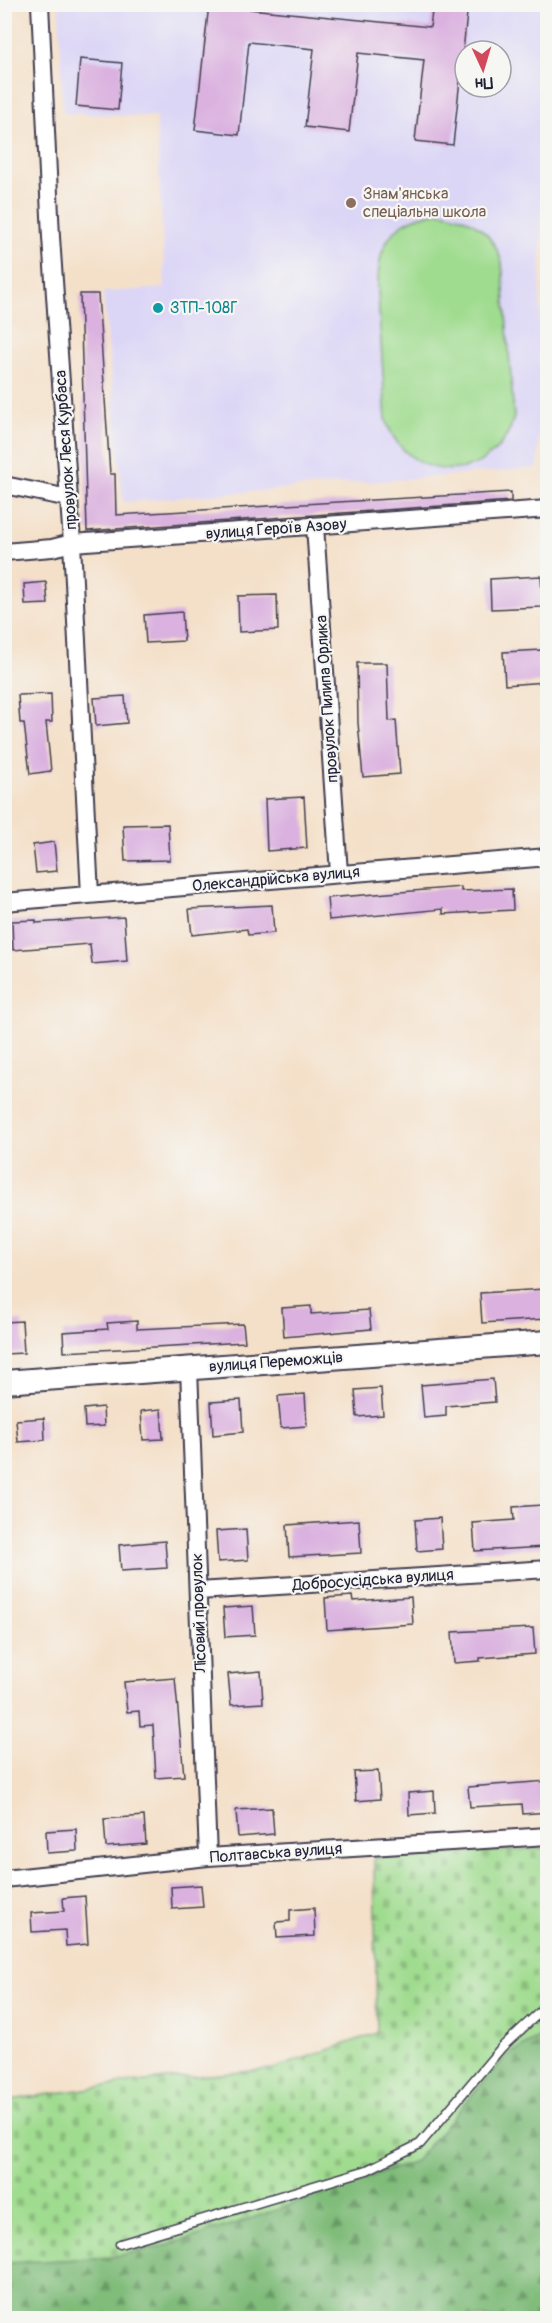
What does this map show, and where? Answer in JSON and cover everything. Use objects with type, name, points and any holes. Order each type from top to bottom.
[{"type":"street","name":"провулок Леся Курбаса","points":[[40,4],[51,237],[72,543],[90,895]]},
{"type":"street","points":[[4,485],[69,498]]},
{"type":"street","name":"вулиця Героїв Азову","points":[[4,552],[52,548],[72,543],[548,509]]},
{"type":"street","name":"провулок Пилипа Орлика","points":[[315,526],[339,873]]},
{"type":"street","name":"Олександрійська вулиця","points":[[4,902],[548,857]]},
{"type":"street","name":"вулиця Переможців","points":[[4,1382],[548,1342]]},
{"type":"street","name":"Лісовий провулок","points":[[189,1369],[208,1857]]},
{"type":"street","name":"Добросусідська вулиця","points":[[198,1591],[548,1569]]},
{"type":"street","name":"Полтавська вулиця","points":[[4,1879],[208,1857],[548,1836]]},
{"type":"lane","points":[[120,2244],[368,2170],[420,2144],[502,2047],[548,2007]]},
{"type":"shaded area","name":"Знам'янська спеціальна школа","points":[[59,5],[544,5],[538,468],[123,502],[103,292],[165,288],[156,117],[63,113]]},
{"type":"green space","points":[[440,212],[462,217],[480,227],[493,243],[502,263],[514,417],[504,440],[489,456],[471,466],[451,470],[431,467],[413,458],[397,442],[386,420],[378,288],[382,253],[389,238],[400,226],[417,217]]},
{"type":"green space","points":[[547,1848],[547,2033],[506,2056],[415,2161],[169,2245],[111,2257],[5,2263],[4,2101],[125,2083],[273,2069],[377,2033],[374,1858]]},
{"type":"green space","points":[[547,2033],[547,2318],[5,2318],[5,2263],[111,2257],[169,2245],[415,2161],[506,2056]]},
{"type":"building","points":[[209,4],[251,4],[250,9],[430,27],[433,4],[468,4],[464,39],[453,39],[453,99],[458,99],[453,145],[415,141],[424,60],[358,53],[349,132],[305,127],[314,49],[249,42],[239,135],[195,130]]},
{"type":"building","points":[[80,59],[122,63],[118,110],[76,106]]},
{"type":"building","points":[[80,294],[98,294],[110,474],[115,474],[116,515],[511,492],[511,501],[87,531]]},
{"type":"building","points":[[541,576],[543,607],[491,609],[490,579]]},
{"type":"building","points":[[46,582],[48,604],[25,605],[24,584]]},
{"type":"building","points":[[277,595],[278,630],[239,632],[238,596]]},
{"type":"building","points":[[182,612],[184,641],[146,643],[144,615]]},
{"type":"building","points":[[543,650],[545,682],[505,685],[503,652]]},
{"type":"building","points":[[357,663],[387,663],[389,721],[396,720],[400,774],[363,777],[358,723]]},
{"type":"building","points":[[51,694],[52,722],[46,722],[51,771],[30,774],[24,723],[20,723],[18,695]]},
{"type":"building","points":[[125,696],[127,723],[96,726],[94,698]]},
{"type":"building","points":[[304,797],[307,848],[267,851],[265,799]]},
{"type":"building","points":[[168,824],[170,860],[125,861],[123,825]]},
{"type":"building","points":[[54,842],[57,871],[36,873],[33,845]]},
{"type":"building","points":[[461,887],[461,891],[512,889],[513,910],[443,914],[443,909],[329,920],[327,898]]},
{"type":"building","points":[[272,905],[274,933],[248,935],[247,929],[192,935],[189,909]]},
{"type":"building","points":[[124,917],[127,961],[92,964],[90,944],[13,950],[12,921],[36,920],[36,923]]},
{"type":"building","points":[[544,1289],[546,1319],[482,1323],[480,1293]]},
{"type":"building","points":[[311,1306],[311,1314],[369,1310],[371,1329],[284,1337],[282,1308]]},
{"type":"building","points":[[22,1321],[24,1353],[4,1354],[4,1322]]},
{"type":"building","points":[[137,1321],[137,1329],[243,1324],[245,1342],[64,1352],[63,1332],[108,1329],[107,1323]]},
{"type":"building","points":[[493,1379],[495,1402],[446,1406],[446,1416],[424,1418],[421,1385]]},
{"type":"building","points":[[381,1388],[383,1415],[357,1417],[355,1390]]},
{"type":"building","points":[[305,1394],[307,1426],[281,1428],[278,1396]]},
{"type":"building","points":[[241,1400],[243,1432],[213,1435],[211,1402]]},
{"type":"building","points":[[103,1407],[104,1426],[85,1427],[84,1409]]},
{"type":"building","points":[[161,1409],[163,1439],[143,1440],[141,1411]]},
{"type":"building","points":[[44,1418],[45,1440],[18,1442],[16,1420]]},
{"type":"building","points":[[542,1505],[545,1547],[475,1551],[473,1523],[514,1520],[513,1507]]},
{"type":"building","points":[[440,1518],[442,1549],[417,1551],[415,1520]]},
{"type":"building","points":[[359,1520],[361,1553],[289,1557],[287,1525]]},
{"type":"building","points":[[246,1529],[248,1560],[218,1562],[216,1531]]},
{"type":"building","points":[[165,1541],[167,1568],[121,1571],[119,1545]]},
{"type":"building","points":[[352,1596],[353,1601],[411,1597],[413,1624],[327,1630],[325,1598]]},
{"type":"building","points":[[253,1606],[255,1635],[225,1637],[223,1608]]},
{"type":"building","points":[[533,1628],[535,1654],[480,1658],[480,1661],[454,1663],[452,1632]]},
{"type":"building","points":[[261,1671],[263,1703],[231,1705],[228,1674]]},
{"type":"building","points":[[175,1678],[184,1776],[156,1778],[153,1725],[140,1726],[139,1711],[127,1712],[124,1682]]},
{"type":"building","points":[[378,1771],[380,1799],[356,1801],[354,1772]]},
{"type":"building","points":[[548,1781],[548,1812],[523,1814],[522,1804],[470,1807],[468,1787]]},
{"type":"building","points":[[434,1791],[435,1813],[409,1815],[408,1793]]},
{"type":"building","points":[[272,1808],[274,1834],[238,1837],[236,1810]]},
{"type":"building","points":[[144,1816],[146,1844],[106,1847],[104,1819]]},
{"type":"building","points":[[76,1829],[77,1851],[47,1853],[46,1831]]},
{"type":"building","points":[[201,1885],[203,1907],[172,1909],[171,1887]]},
{"type":"building","points":[[85,1896],[88,1944],[66,1946],[65,1930],[32,1932],[31,1913],[64,1911],[63,1898]]},
{"type":"building","points":[[314,1908],[315,1936],[277,1938],[276,1922],[290,1921],[290,1910]]},
{"type":"place","name":"Знам'янська спеціальна школа","points":[[351,203]]},
{"type":"place","name":"ЗТП-108Г","points":[[158,308]]}]
